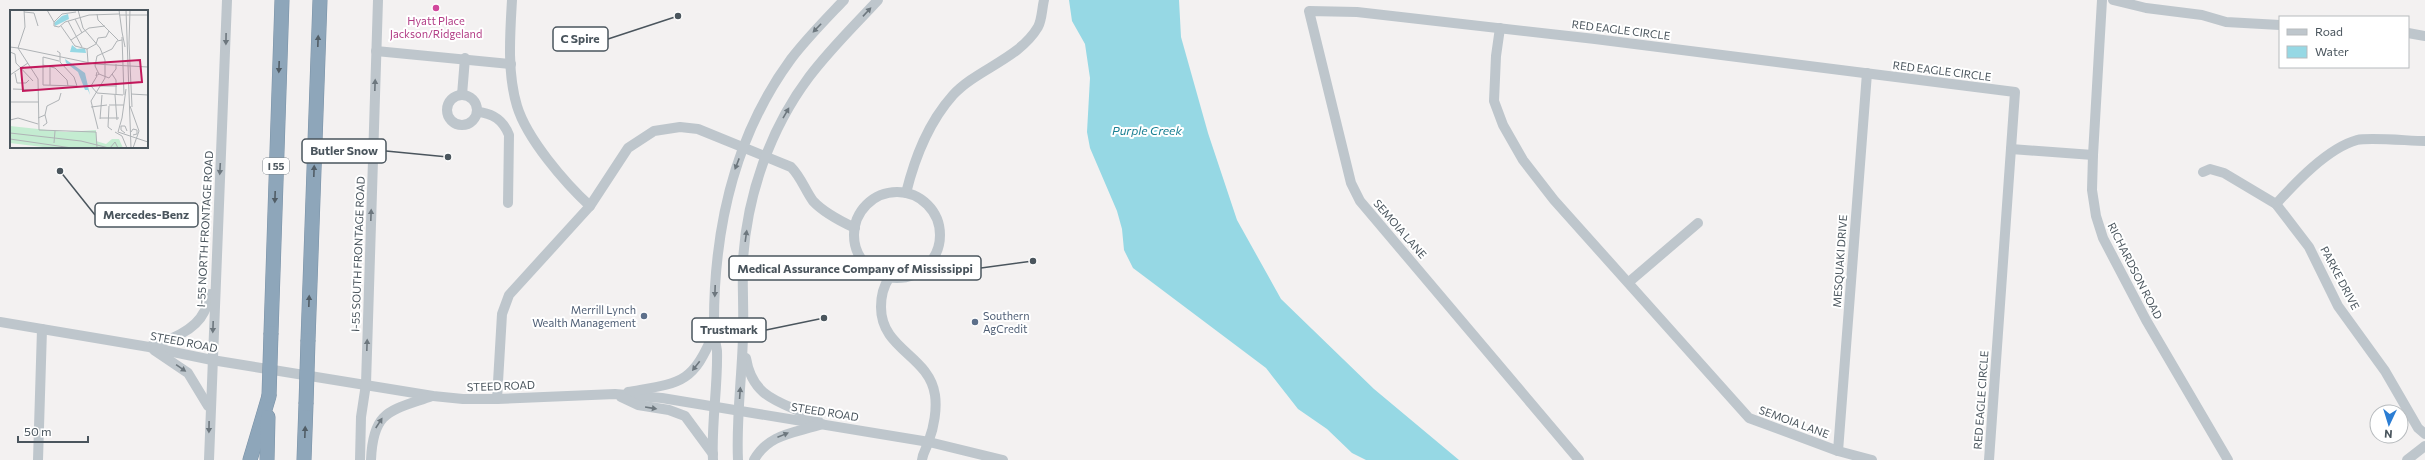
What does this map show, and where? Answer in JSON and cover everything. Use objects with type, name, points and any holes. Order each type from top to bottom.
[{"type":"highway","name":"I 55","points":[[267,460],[282,0]]},
{"type":"highway","points":[[304,460],[320,0]]},
{"type":"highway","points":[[250,460],[269,396]]},
{"type":"street","name":"I-55 NORTH FRONTAGE ROAD","points":[[209,460],[214,282],[227,0]]},
{"type":"street","name":"I-55 SOUTH FRONTAGE ROAD","points":[[360,460],[362,417],[366,384],[378,0]]},
{"type":"street","points":[[512,0],[511,64],[515,98],[520,115],[563,179],[590,206]]},
{"type":"street","points":[[713,457],[717,351],[714,332],[719,234],[728,195],[743,147],[760,111],[792,59],[843,0]]},
{"type":"street","points":[[738,460],[736,431],[739,410],[743,335],[743,260],[750,205],[765,156],[779,126],[808,77],[878,0]]},
{"type":"street","points":[[906,193],[913,166],[928,130],[944,106],[954,94],[1020,47],[1038,26],[1044,0]]},
{"type":"street","name":"RICHARDSON ROAD","points":[[2102,0],[2092,155],[2092,190],[2096,216],[2103,238],[2146,320],[2228,460]]},
{"type":"street","points":[[2113,0],[2146,8],[2202,15],[2226,22],[2279,25]]},
{"type":"street","name":"SEMOIA LANE","points":[[1357,12],[1309,11],[1351,183],[1360,201],[1579,460]]},
{"type":"street","name":"RED EAGLE CIRCLE","points":[[1357,12],[1500,28],[2015,92],[1989,460]]},
{"type":"street","points":[[1500,28],[1496,56],[1494,101],[1503,125],[1523,160],[1554,200],[1629,282],[1698,224]]},
{"type":"street","points":[[2409,33],[2425,36]]},
{"type":"street","points":[[376,51],[464,58],[511,64]]},
{"type":"street","points":[[462,95],[464,58]]},
{"type":"street","name":"MESQUAKI DRIVE","points":[[1838,451],[1867,73]]},
{"type":"street","points":[[462,95],[472,99],[477,112],[473,121],[464,125],[451,119],[448,105],[454,97],[462,95]]},
{"type":"street","points":[[477,112],[489,112],[504,125],[509,135],[508,203]]},
{"type":"street","points":[[497,399],[502,314],[514,287],[590,206],[628,148],[654,131],[664,128],[689,127],[791,167],[801,178],[818,206],[855,228]]},
{"type":"street","points":[[2276,204],[2304,176],[2336,150],[2358,140],[2425,141]]},
{"type":"street","points":[[2011,149],[2092,155]]},
{"type":"street","name":"PARKE DRIVE","points":[[2203,172],[2210,169],[2224,173],[2276,204],[2309,246],[2338,306],[2385,371],[2418,428],[2425,434]]},
{"type":"street","points":[[906,193],[924,201],[936,215],[939,230],[938,251],[929,266],[921,271],[904,278],[889,278],[870,269],[858,256],[855,242],[855,228],[860,210],[874,198],[883,194],[906,193]]},
{"type":"street","points":[[889,278],[884,286],[881,305],[888,334],[902,351],[920,365],[930,377],[935,395],[935,413],[929,442],[923,452],[922,460]]},
{"type":"street","points":[[149,347],[169,340],[188,329],[199,319],[204,313],[214,282]]},
{"type":"street","name":"SEMOIA LANE","points":[[1629,282],[1672,333],[1749,418],[1838,451],[1872,460]]},
{"type":"street","name":"STEED ROAD","points":[[0,322],[149,347],[212,360],[433,396],[463,399],[497,399],[615,394],[714,406],[823,423],[929,442],[1003,460]]},
{"type":"street","points":[[38,460],[42,329]]},
{"type":"street","points":[[615,394],[668,386],[683,379],[696,368],[714,332]]},
{"type":"street","points":[[743,335],[748,370],[762,391],[781,405],[798,409],[823,423]]},
{"type":"street","points":[[149,347],[188,373],[206,400],[210,410]]},
{"type":"street","points":[[615,394],[638,405],[669,410],[685,416],[713,457]]},
{"type":"street","points":[[371,460],[371,439],[375,428],[382,417],[391,411],[433,396]]},
{"type":"street","points":[[754,460],[769,441],[784,433],[803,430],[823,423]]},
{"type":"street","points":[[2407,460],[2425,446]]},
{"type":"water","name":"Purple Creek","points":[[1069,0],[1179,0],[1181,37],[1208,133],[1237,220],[1281,299],[1374,389],[1459,460],[1366,460],[1352,453],[1327,429],[1298,409],[1266,368],[1133,268],[1124,250],[1122,229],[1117,211],[1090,148],[1087,132],[1090,78],[1085,44],[1072,21]]},
{"type":"place","name":"Hyatt Place Jackson/Ridgeland","points":[[436,8]]},
{"type":"place","name":"C Spire","points":[[678,16]]},
{"type":"place","name":"Butler Snow","points":[[448,157]]},
{"type":"place","name":"Mercedes-Benz","points":[[60,171]]},
{"type":"place","name":"Medical Assurance Company of Mississippi","points":[[1033,261]]},
{"type":"place","name":"Merrill Lynch Wealth Management","points":[[644,316]]},
{"type":"place","name":"Trustmark","points":[[824,318]]},
{"type":"place","name":"Southern AgCredit","points":[[975,322]]}]
